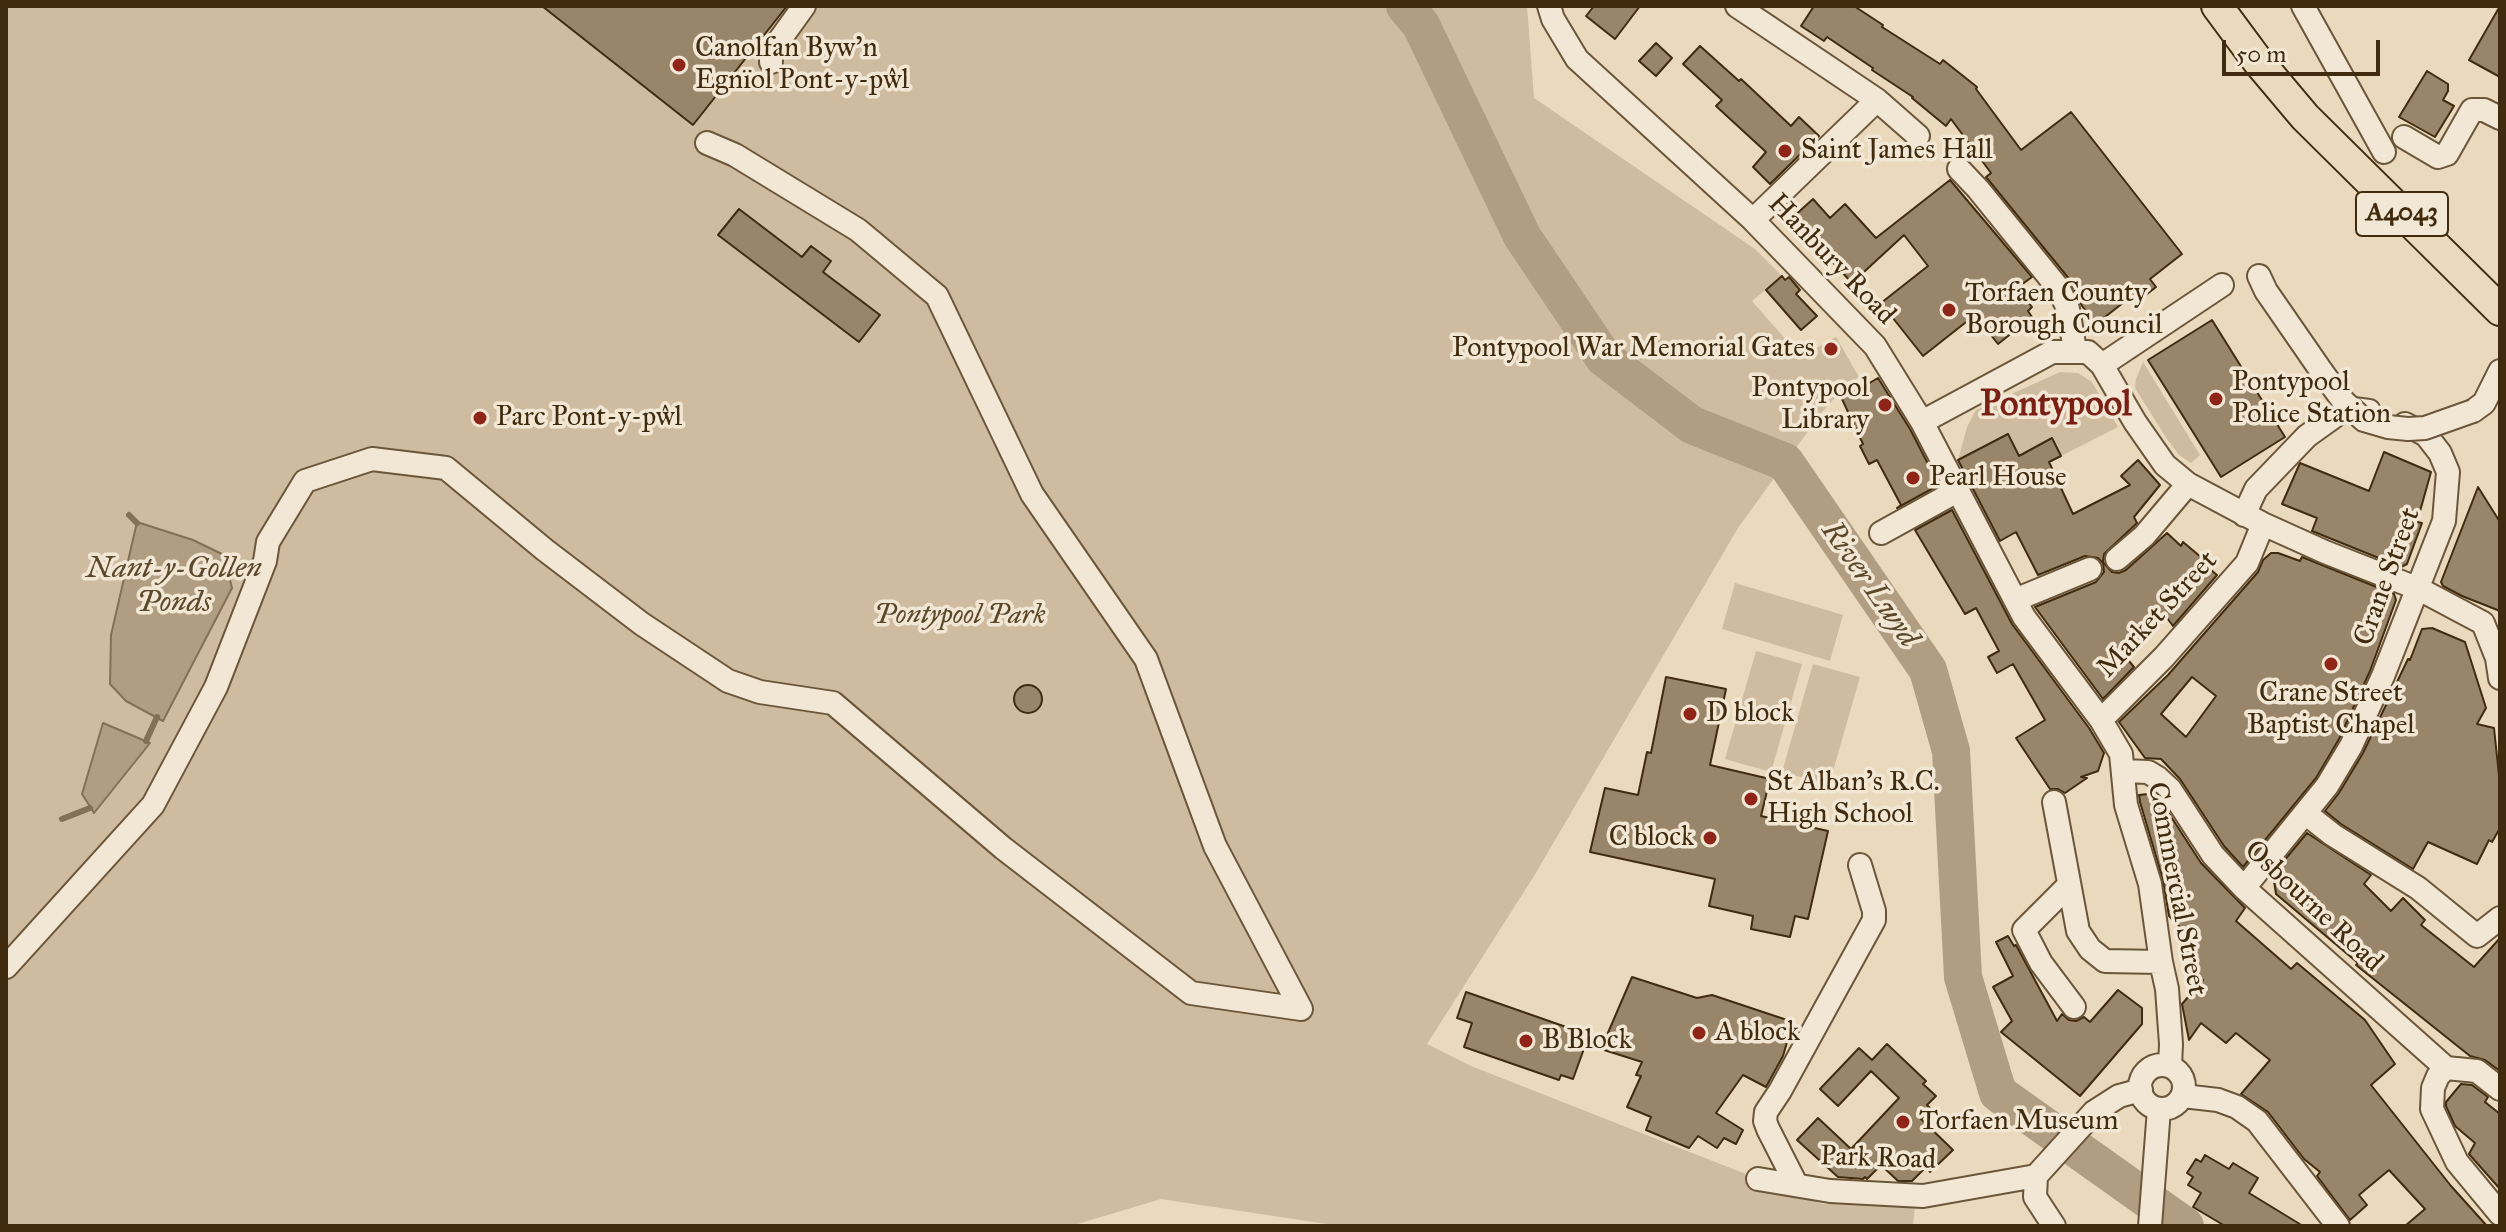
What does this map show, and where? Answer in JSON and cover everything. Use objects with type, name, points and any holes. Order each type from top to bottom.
[{"type":"main road","name":"A4043","points":[[2217,6],[2305,117],[2500,310]]},
{"type":"street","points":[[771,62],[771,52],[804,6]]},
{"type":"street","name":"Hanbury Road","points":[[1549,6],[1553,19],[1577,59],[1753,220],[1875,346],[1922,422],[2015,600]]},
{"type":"street","points":[[1737,6],[1877,100],[1918,136]]},
{"type":"street","points":[[2303,6],[2384,152]]},
{"type":"street","points":[[1753,220],[1877,100]]},
{"type":"street","points":[[2404,137],[2438,157],[2447,154],[2472,110],[2484,110],[2498,118]]},
{"type":"street","points":[[6,967],[153,805],[216,687],[265,561],[268,542],[305,481],[372,459],[446,468],[545,550],[642,624],[728,681],[760,692],[833,703],[1003,848],[1191,993],[1301,1009],[1215,846],[1146,659],[1032,494],[937,296],[858,230],[735,155],[707,143]]},
{"type":"street","points":[[1959,169],[2059,289],[2068,309],[2075,350]]},
{"type":"street","points":[[2259,276],[2322,372],[2344,402],[2364,420],[2388,427],[2425,428],[2486,405],[2500,371]]},
{"type":"street","points":[[2102,365],[2222,285]]},
{"type":"street","points":[[1922,422],[2052,352],[2088,352],[2102,365],[2135,422],[2165,465],[2188,484],[2253,519],[2325,552],[2419,589],[2483,623],[2497,658],[2500,678]]},
{"type":"street","name":"Crane Street","points":[[2244,888],[2327,786],[2351,746],[2419,589],[2444,521],[2448,472],[2440,453],[2426,435],[2375,412],[2342,411],[2290,453],[2256,489],[2253,519]]},
{"type":"street","points":[[2117,559],[2144,536],[2188,484]]},
{"type":"street","points":[[1881,533],[1957,491]]},
{"type":"street","name":"Market Street","points":[[2101,720],[2164,657],[2247,563],[2253,519]]},
{"type":"street","points":[[2015,600],[2090,569]]},
{"type":"street","name":"Commercial Street","points":[[2015,600],[2024,617],[2101,720],[2121,754],[2126,805],[2150,884],[2170,1005],[2170,1066]]},
{"type":"street","name":"Commercial Street","points":[[2123,771],[2148,772],[2170,789]]},
{"type":"street","name":"Osbourne Road","points":[[2170,789],[2213,855],[2244,888],[2439,1061]]},
{"type":"street","points":[[2054,802],[2078,931],[2090,949],[2105,961],[2161,962]]},
{"type":"street","points":[[2305,813],[2333,835],[2418,888],[2477,936],[2500,918]]},
{"type":"street","points":[[1796,1184],[1768,1129],[1766,1112],[1874,920],[1860,865]]},
{"type":"street","points":[[2068,886],[2024,930],[2041,963],[2074,1007]]},
{"type":"street","points":[[2500,1089],[2477,1071],[2439,1061],[2432,1109],[2457,1162],[2500,1214]]},
{"type":"street","points":[[2155,1066],[2170,1066],[2184,1082],[2183,1096],[2173,1106],[2159,1109],[2147,1102],[2141,1090],[2144,1075],[2155,1066]]},
{"type":"street","points":[[2054,1226],[2035,1197],[2040,1171],[2094,1112],[2119,1096],[2141,1090]]},
{"type":"street","points":[[2183,1096],[2218,1100],[2237,1107],[2257,1121],[2338,1226]]},
{"type":"street","points":[[2150,1226],[2159,1109]]},
{"type":"street","name":"Park Road","points":[[1758,1179],[1830,1191],[1923,1196],[2040,1171]]},
{"type":"green space","name":"Pontypool Park","points":[[6,6],[1527,6],[1534,98],[1755,249],[1782,276],[1752,301],[1801,357],[1836,337],[1859,377],[1822,412],[1738,528],[1534,876],[1427,1044],[1471,1066],[1822,1204],[1915,1205],[1913,1226],[1340,1226],[1161,1199],[1071,1226],[6,1226]]},
{"type":"green space","points":[[2143,362],[2200,455],[2191,463],[2179,455],[2167,439],[2135,388]]},
{"type":"green space","points":[[2060,372],[2078,373],[2092,382],[2118,427],[2061,456],[2052,438],[2019,456],[2007,434],[1958,460],[1967,427],[1976,410]]},
{"type":"green space","points":[[1735,583],[1843,615],[1830,661],[1722,629]]},
{"type":"green space","points":[[1756,651],[1802,664],[1771,772],[1725,759]]},
{"type":"green space","points":[[1813,664],[1860,677],[1829,785],[1782,772]]},
{"type":"water","name":"Nant-y-Gollen Ponds","points":[[137,522],[193,540],[224,555],[232,588],[163,721],[126,701],[110,684],[111,635]]},
{"type":"water","points":[[103,723],[150,743],[94,813],[82,794]]},
{"type":"building","name":"Canolfan Byw'n Egnïol Pont-y-pŵl","points":[[542,6],[787,6],[693,125]]},
{"type":"building","points":[[1594,6],[1640,6],[1615,39],[1586,16]]},
{"type":"building","points":[[1814,6],[1854,6],[1940,64],[1943,60],[1977,87],[2021,150],[2071,112],[2182,254],[2150,279],[2156,287],[2133,305],[2128,299],[2096,324],[2082,306],[2070,280],[1986,177],[1991,173],[1951,119],[1946,126],[1873,68],[1827,37],[1824,41],[1801,26]]},
{"type":"building","points":[[2500,6],[2500,77],[2469,60]]},
{"type":"building","points":[[1656,43],[1672,58],[1656,76],[1639,61]]},
{"type":"building","points":[[1700,46],[1791,126],[1799,117],[1819,136],[1770,184],[1753,167],[1766,152],[1716,106],[1722,100],[1683,64]]},
{"type":"building","points":[[2427,71],[2448,84],[2443,100],[2454,106],[2435,137],[2399,117]]},
{"type":"building","points":[[1950,180],[2032,277],[2017,288],[2032,307],[2028,311],[2032,317],[1998,344],[1975,315],[1923,356],[1881,303],[1928,266],[1904,235],[1852,283],[1792,218],[1813,199],[1830,218],[1845,204],[1876,238]]},
{"type":"building","points":[[739,209],[802,257],[811,246],[831,261],[823,272],[880,315],[859,342],[718,235]]},
{"type":"building","points":[[1782,276],[1785,280],[1789,277],[1800,290],[1796,294],[1817,316],[1801,330],[1766,290]]},
{"type":"building","points":[[2212,320],[2285,437],[2221,477],[2148,360]]},
{"type":"building","points":[[1878,378],[1910,429],[1939,485],[1897,508],[1901,505],[1877,460],[1869,464],[1842,399]]},
{"type":"building","points":[[2008,434],[2019,456],[2052,438],[2061,456],[2049,462],[2073,514],[2130,485],[2121,476],[2138,460],[2160,485],[2134,517],[2137,523],[2104,554],[2103,562],[2112,572],[2126,570],[2167,533],[2181,546],[2183,542],[2217,575],[2173,626],[2167,618],[2123,654],[2134,667],[2103,699],[2035,607],[2096,582],[2104,572],[2103,563],[2098,558],[2085,556],[2038,575],[2016,532],[2000,541],[1958,460]]},
{"type":"building","points":[[2384,452],[2431,472],[2417,522],[2422,523],[2407,564],[2401,567],[2312,531],[2317,518],[2282,504],[2300,463],[2369,491]]},
{"type":"building","points":[[2478,487],[2500,522],[2500,611],[2462,596],[2441,582]]},
{"type":"building","points":[[1952,510],[2012,624],[2104,753],[2098,771],[2081,777],[2087,778],[2065,793],[2050,789],[2016,738],[2045,720],[2013,664],[1997,673],[1988,657],[1999,651],[1976,608],[1965,614],[1915,530]]},
{"type":"building","points":[[2271,553],[2300,561],[2302,557],[2394,594],[2396,600],[2370,671],[2339,739],[2316,778],[2243,867],[2224,846],[2180,779],[2161,759],[2145,758],[2119,722],[2168,675],[2258,572],[2263,560]],"holes":[[[2192,677],[2216,696],[2186,737],[2161,714]]]},
{"type":"building","points":[[2432,628],[2465,642],[2486,708],[2477,724],[2494,728],[2500,785],[2500,828],[2492,842],[2489,840],[2477,864],[2428,842],[2413,869],[2325,811],[2363,753],[2410,660],[2422,629]]},
{"type":"building","name":"C block","points":[[1666,677],[1726,689],[1710,765],[1770,779],[1761,816],[1828,831],[1808,919],[1795,916],[1790,937],[1751,929],[1753,916],[1709,906],[1715,879],[1590,852],[1605,788],[1638,795],[1647,752],[1651,753]]},
{"type":"building","points":[[1028,685],[1038,689],[1042,699],[1038,709],[1028,713],[1018,709],[1014,699],[1018,689]]},
{"type":"building","points":[[2139,795],[2159,798],[2201,863],[2245,908],[2236,921],[2291,969],[2297,963],[2365,1020],[2395,1064],[2371,1085],[2487,1226],[2405,1226],[2425,1209],[2389,1170],[2359,1195],[2367,1205],[2350,1220],[2317,1176],[2320,1172],[2304,1159],[2268,1112],[2241,1094],[2270,1060],[2236,1033],[2226,1043],[2201,1023],[2189,1040],[2182,1004],[2203,980],[2188,958],[2184,931],[2169,916],[2163,880],[2140,802]]},
{"type":"building","points":[[2307,833],[2371,875],[2364,884],[2391,911],[2403,898],[2425,920],[2421,925],[2474,967],[2500,938],[2500,1071],[2485,1060],[2470,1056],[2356,965],[2358,963],[2276,894],[2273,874]]},
{"type":"building","points":[[2008,936],[2016,945],[2057,1021],[2062,1014],[2069,1020],[2084,1017],[2090,1022],[2118,990],[2142,1008],[2142,1024],[2080,1096],[2001,1032],[2012,1021],[1993,987],[2013,976],[1996,942]]},
{"type":"building","points":[[1632,977],[1697,998],[1712,995],[1793,1022],[1783,1056],[1766,1087],[1743,1075],[1716,1113],[1743,1130],[1736,1144],[1724,1138],[1717,1148],[1698,1136],[1689,1148],[1646,1130],[1651,1117],[1627,1107],[1641,1076],[1636,1075],[1642,1062],[1601,1049]]},
{"type":"building","name":"B Block","points":[[1466,992],[1589,1035],[1573,1079],[1561,1075],[1559,1080],[1464,1047],[1472,1023],[1457,1018]]},
{"type":"building","points":[[1887,1044],[1926,1081],[1923,1084],[1936,1096],[1927,1105],[1931,1109],[1921,1119],[1953,1150],[1930,1172],[1926,1167],[1912,1181],[1898,1181],[1881,1165],[1867,1179],[1838,1177],[1797,1140],[1818,1118],[1851,1149],[1899,1098],[1871,1071],[1838,1106],[1820,1089],[1859,1048],[1872,1060]]},
{"type":"building","points":[[2461,1084],[2472,1085],[2488,1097],[2485,1102],[2500,1114],[2500,1189],[2469,1154],[2475,1143],[2455,1126],[2446,1106]]},
{"type":"building","points":[[2205,1155],[2229,1169],[2233,1163],[2258,1178],[2249,1193],[2303,1226],[2225,1226],[2193,1207],[2201,1193],[2188,1185],[2193,1177],[2187,1173],[2196,1159],[2201,1162]]},
{"type":"waterway","name":"River Lwyd","points":[[1405,6],[1421,25],[1522,236],[1604,358],[1692,425],[1785,462],[1928,670],[1951,751],[1963,977],[1998,1093],[2185,1226]]},
{"type":"waterway","points":[[129,515],[137,523]]},
{"type":"waterway","points":[[146,741],[157,717]]},
{"type":"waterway","points":[[62,819],[90,808]]},
{"type":"place","name":"Canolfan Byw'n Egnïol Pont-y-pŵl","points":[[679,65]]},
{"type":"place","name":"Saint James Hall","points":[[1785,151]]},
{"type":"place","name":"Torfaen County Borough Council","points":[[1949,310]]},
{"type":"place","name":"Pontypool War Memorial Gates","points":[[1831,349]]},
{"type":"place","name":"Pontypool Police Station","points":[[2216,399]]},
{"type":"place","name":"Pontypool Library","points":[[1885,405]]},
{"type":"place","name":"Parc Pont-y-pŵl","points":[[480,418]]},
{"type":"place","name":"Pearl House","points":[[1913,478]]},
{"type":"place","name":"Crane Street Baptist Chapel","points":[[2331,664]]},
{"type":"place","name":"D block","points":[[1690,714]]},
{"type":"place","name":"St Alban's R.C. High School","points":[[1751,799]]},
{"type":"place","name":"C block","points":[[1710,838]]},
{"type":"place","name":"A block","points":[[1699,1033]]},
{"type":"place","name":"B Block","points":[[1526,1041]]},
{"type":"place","name":"Torfaen Museum","points":[[1903,1122]]},
{"type":"district","name":"Pontypool","points":[[2056,406]]}]
